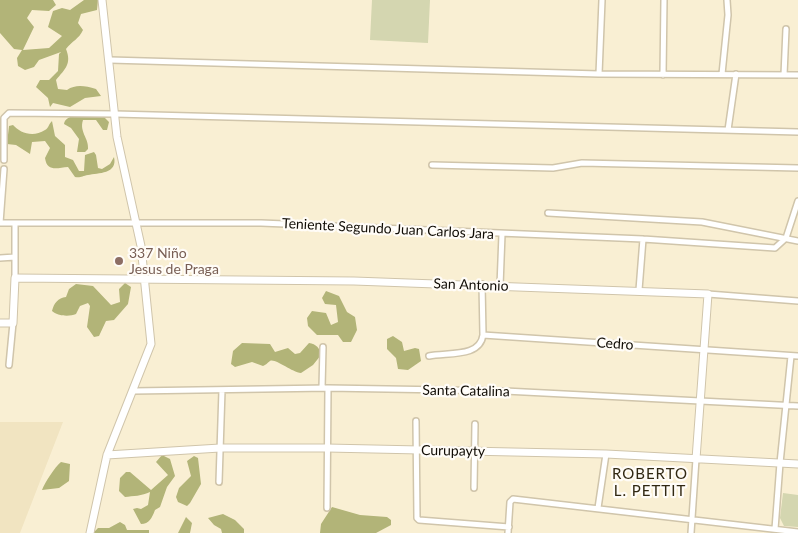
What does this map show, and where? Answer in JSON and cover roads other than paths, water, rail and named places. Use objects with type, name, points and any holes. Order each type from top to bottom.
[{"type":"street","points":[[90,533],[107,455],[151,344],[149,311],[138,222],[118,137],[102,0]]},
{"type":"street","points":[[599,74],[602,0]]},
{"type":"street","points":[[662,75],[664,0]]},
{"type":"street","points":[[722,74],[728,15],[727,0]]},
{"type":"street","points":[[784,75],[786,29]]},
{"type":"street","points":[[110,60],[599,74],[798,75]]},
{"type":"street","points":[[728,130],[736,74]]},
{"type":"street","points":[[4,160],[4,118],[9,113],[115,114],[798,132]]},
{"type":"street","points":[[432,165],[553,168],[582,163],[798,168]]},
{"type":"street","points":[[0,223],[4,169]]},
{"type":"street","points":[[786,238],[798,201]]},
{"type":"street","points":[[548,213],[702,222],[798,241]]},
{"type":"street","name":"Teniente Segundo Juan Carlos Jara","points":[[0,223],[261,223],[643,239],[775,248],[786,238]]},
{"type":"street","points":[[9,365],[15,278],[15,223]]},
{"type":"street","points":[[500,286],[502,234]]},
{"type":"street","points":[[639,290],[643,239]]},
{"type":"street","points":[[0,258],[15,257]]},
{"type":"street","name":"San Antonio","points":[[15,278],[482,284],[639,290],[798,301]]},
{"type":"street","points":[[429,356],[474,350],[480,345],[483,334],[482,284]]},
{"type":"street","points":[[691,533],[708,294]]},
{"type":"street","points":[[0,323],[13,322]]},
{"type":"street","name":"Cedro","points":[[483,334],[798,356]]},
{"type":"street","points":[[322,388],[323,347]]},
{"type":"street","points":[[775,529],[780,463],[788,405],[791,356]]},
{"type":"street","name":"Santa Catalina","points":[[133,391],[322,388],[505,391],[798,406]]},
{"type":"street","points":[[327,508],[328,388]]},
{"type":"street","points":[[219,482],[222,390]]},
{"type":"street","points":[[416,421],[416,515],[419,520],[508,530],[510,502],[513,499],[798,532]]},
{"type":"street","points":[[474,488],[475,424]]},
{"type":"street","name":"Curupayty","points":[[107,455],[220,448],[327,448],[606,454],[798,464]]},
{"type":"street","points":[[598,508],[606,454]]},
{"type":"place","name":"337 Niño Jesus de Praga","points":[[119,261]]},
{"type":"district","name":"ROBERTO L. PETTIT","points":[[650,482]]}]
